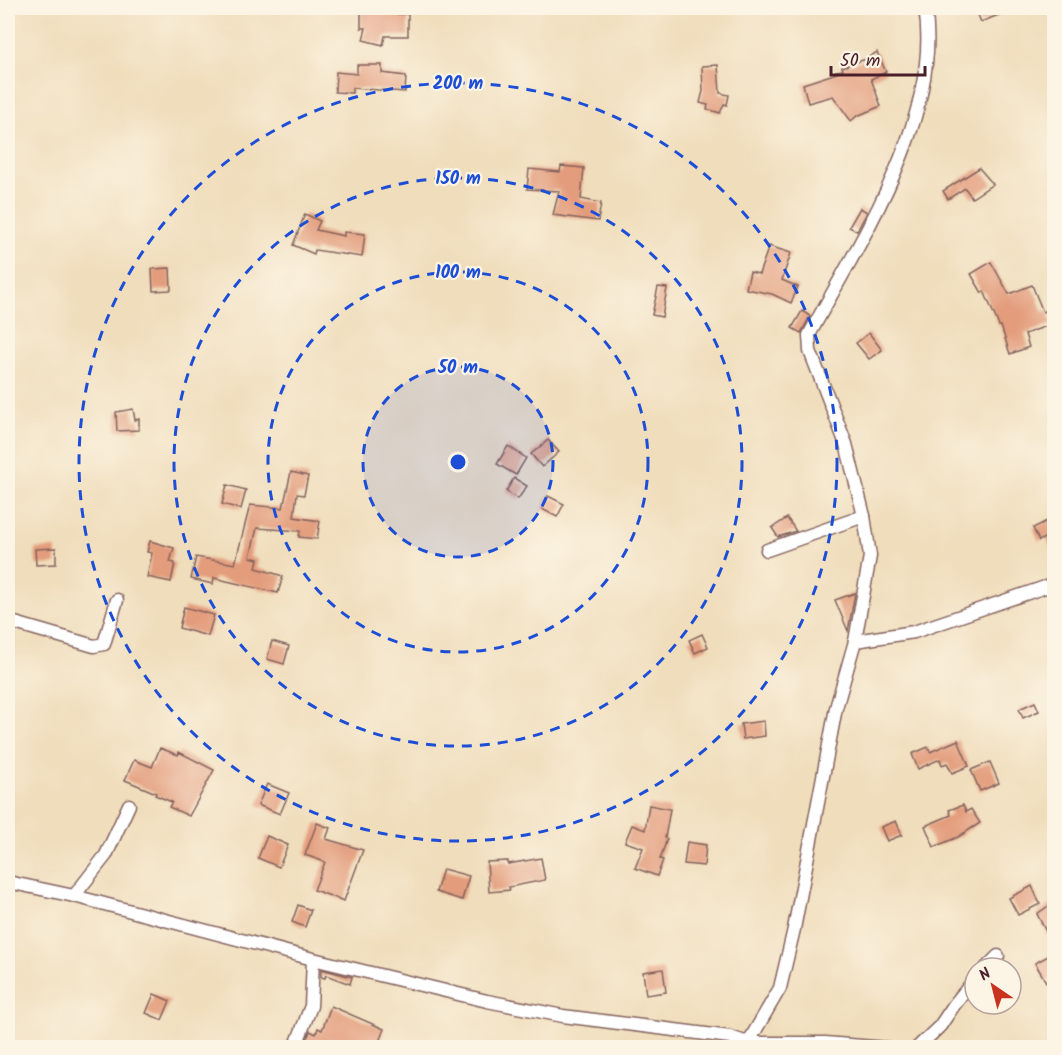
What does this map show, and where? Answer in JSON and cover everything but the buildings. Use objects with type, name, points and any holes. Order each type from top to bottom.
[{"type":"street","points":[[748,1043],[780,988],[794,929],[836,708],[855,641],[870,556],[864,516],[846,444],[808,343],[809,335],[858,248],[914,125],[923,92],[927,59],[926,8]]},
{"type":"street","points":[[766,550],[864,516]]},
{"type":"street","points":[[855,641],[914,632],[1054,584]]},
{"type":"street","points":[[8,621],[94,646],[104,644],[117,600]]},
{"type":"street","points":[[74,896],[106,855],[129,805]]},
{"type":"street","points":[[8,882],[74,896],[313,959],[487,1001],[563,1016],[730,1037],[748,1043],[825,1042],[886,1047]]},
{"type":"street","points":[[295,1047],[311,1006],[313,959]]},
{"type":"street","points":[[917,1047],[940,1026],[963,994]]}]
